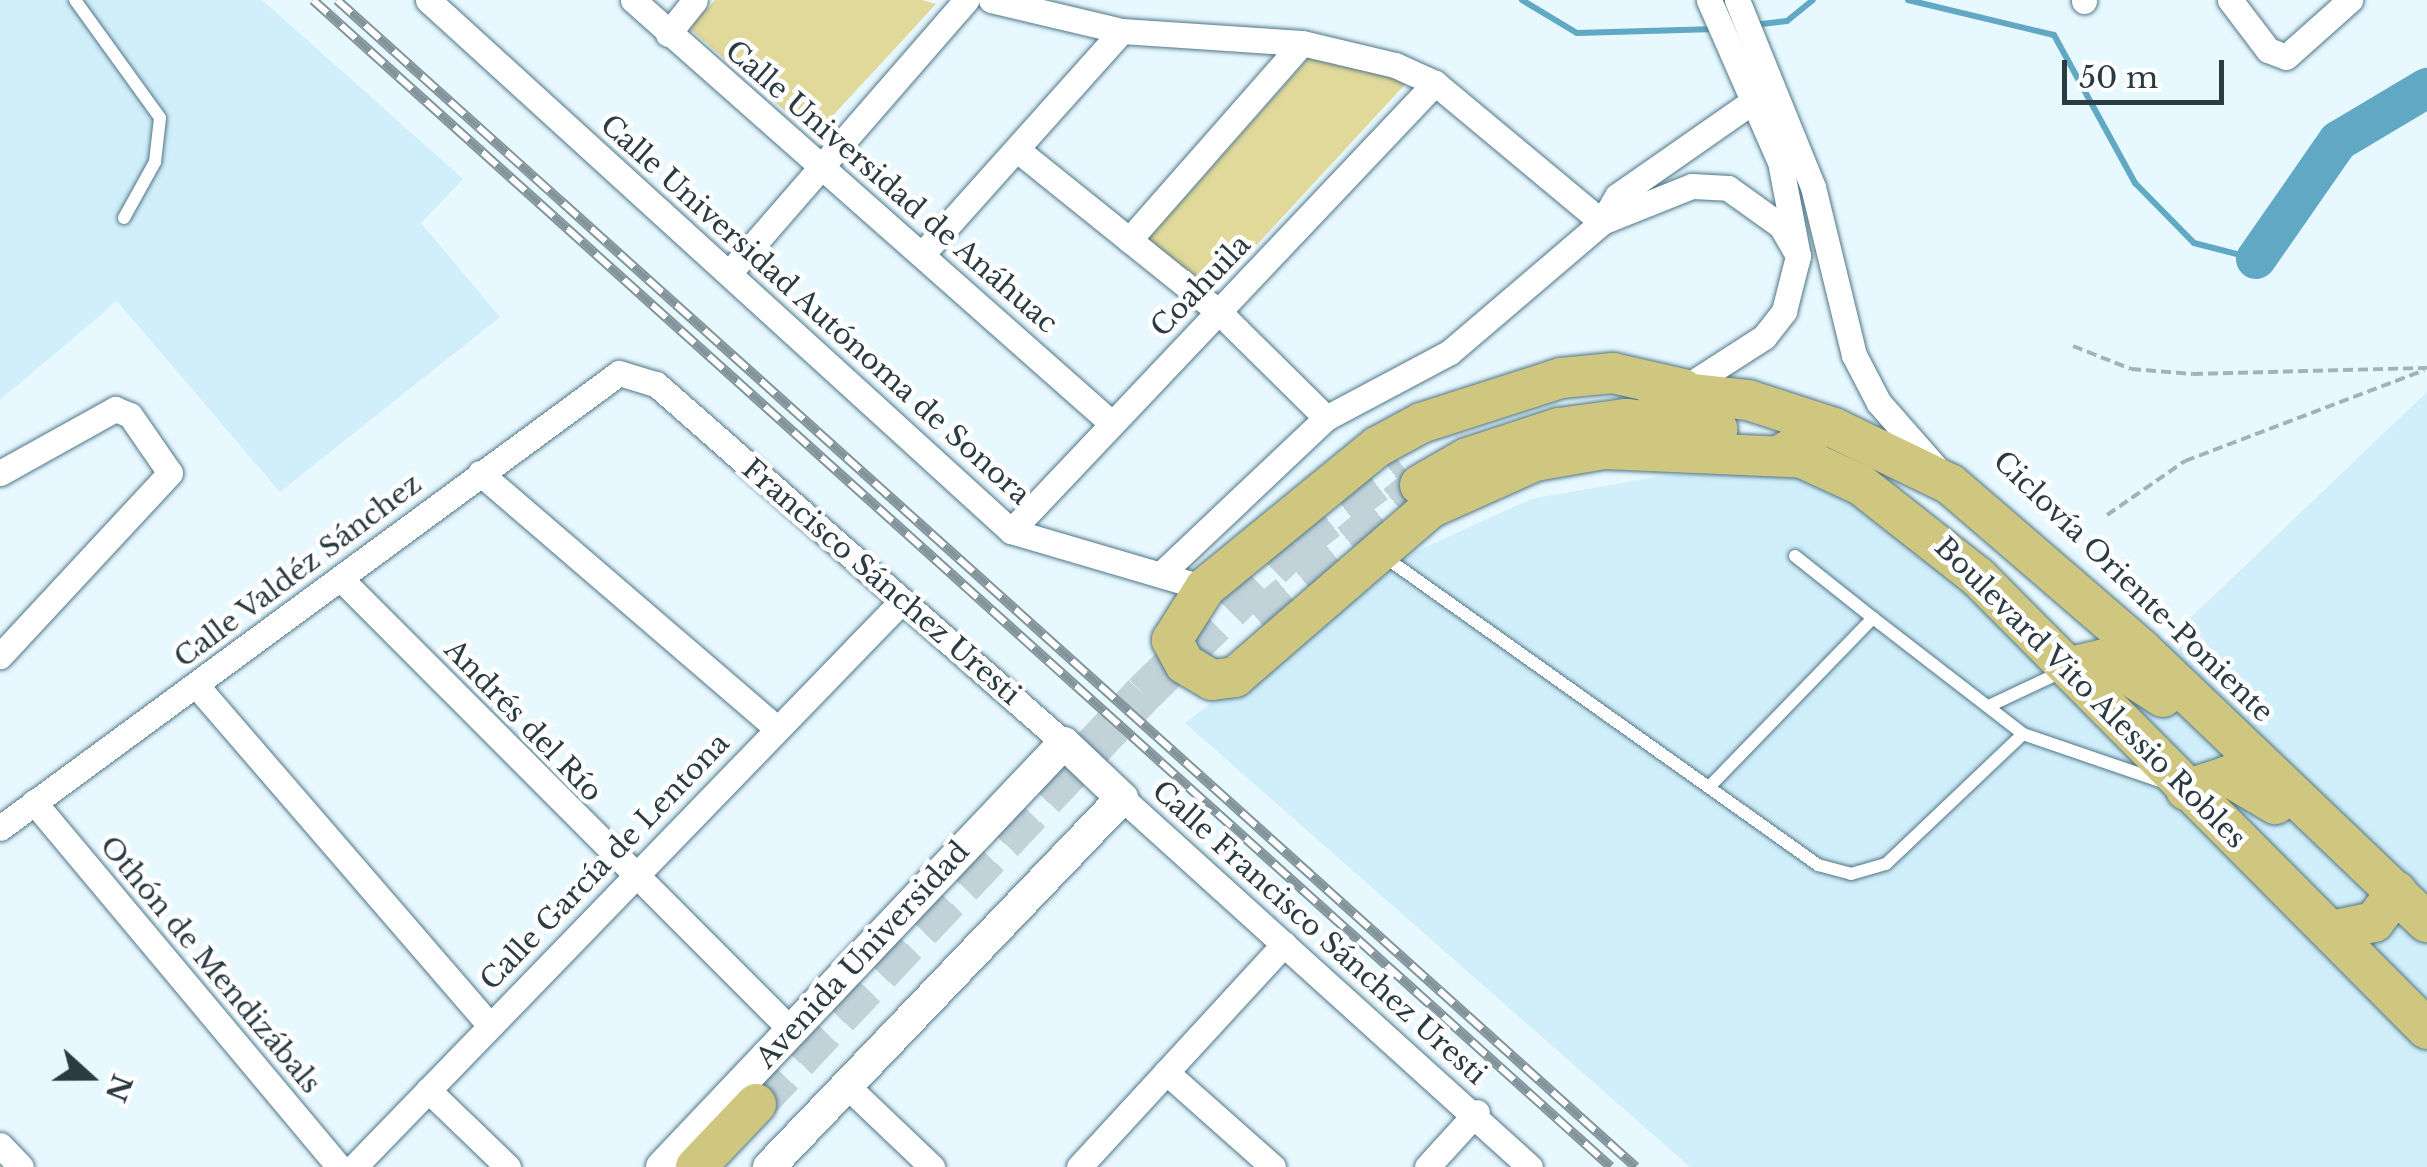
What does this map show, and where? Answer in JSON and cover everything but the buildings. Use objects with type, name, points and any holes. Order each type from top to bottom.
[{"type":"main road","points":[[1683,388],[1599,374],[1457,407],[1378,447],[1205,588],[1172,640],[1185,664],[1212,680],[1235,677],[1430,508],[1535,462],[1604,449],[1810,458]]},
{"type":"main road","name":"Boulevard Vito Alessio Robles","points":[[2427,922],[1950,484],[1834,428],[1683,388],[1529,407],[1410,475],[1510,442],[1626,419],[1710,427],[1810,458],[1913,520],[2070,668],[2186,790],[2336,930],[2427,1028]]},
{"type":"main road","points":[[2070,668],[2092,658],[2116,664],[2222,732]]},
{"type":"main road","points":[[2186,790],[2228,776],[2366,864]]},
{"type":"main road","points":[[2336,930],[2374,922],[2397,892]]},
{"type":"main road","name":"Avenida Universidad","points":[[696,1167],[767,1112],[733,1167]]},
{"type":"street","name":"Calle Universidad Autónoma de Sonora","points":[[428,0],[1012,530],[1205,588]]},
{"type":"street","name":"Calle Universidad de Anáhuac","points":[[632,0],[925,251],[1110,421]]},
{"type":"street","points":[[668,34],[695,0]]},
{"type":"street","points":[[729,273],[966,0]]},
{"type":"street","points":[[991,0],[1122,31],[1302,43],[1435,84],[1602,222]]},
{"type":"street","points":[[1709,0],[1754,65],[1813,187],[1865,382],[1950,484]]},
{"type":"street","points":[[1683,388],[1764,338],[1784,311],[1798,256],[1780,162],[1753,101],[1754,65],[1737,0]]},
{"type":"street","points":[[2230,0],[2278,56],[2295,53],[2350,0]]},
{"type":"street","points":[[925,251],[1020,152],[1122,31]]},
{"type":"street","points":[[1129,240],[1302,43]]},
{"type":"street","name":"Coahuila","points":[[1012,530],[1110,421],[1435,84]]},
{"type":"street","points":[[1602,222],[1617,196],[1753,101]]},
{"type":"street","points":[[1020,152],[1219,312],[1326,418]]},
{"type":"street","points":[[1162,573],[1326,418],[1450,352],[1602,222],[1692,186],[1728,188],[1781,226],[1798,256]]},
{"type":"street","name":"Calle Valdéz Sánchez","points":[[0,828],[603,381],[636,372]]},
{"type":"street","name":"Francisco Sánchez Uresti","points":[[636,372],[902,601],[1122,798]]},
{"type":"street","points":[[0,473],[115,409],[130,414],[170,473],[0,656]]},
{"type":"street","points":[[480,473],[776,728]]},
{"type":"street","name":"Andrés del Río","points":[[341,578],[632,876],[791,1030]]},
{"type":"street","name":"Calle García de Lentona","points":[[354,1167],[902,601]]},
{"type":"street","points":[[196,684],[490,1026]]},
{"type":"street","name":"Avenida Universidad","points":[[662,1167],[1064,743]]},
{"type":"street","points":[[769,1167],[1122,798]]},
{"type":"street","name":"Calle Francisco Sánchez Uresti","points":[[1122,798],[1477,1112],[1530,1167]]},
{"type":"street","name":"Othón de Mendizábals","points":[[34,802],[340,1167]]},
{"type":"street","points":[[1079,1167],[1284,944]]},
{"type":"street","points":[[1166,1072],[1272,1167]]},
{"type":"street","points":[[846,1085],[932,1167]]},
{"type":"street","points":[[428,1090],[508,1167]]},
{"type":"street","points":[[1428,1167],[1477,1112]]},
{"type":"lane","points":[[75,0],[160,118],[155,162],[124,218]]},
{"type":"lane","points":[[1376,552],[1713,782],[1786,844],[1852,874],[1886,864],[2024,734]]},
{"type":"lane","points":[[1795,556],[2024,734],[2186,790]]},
{"type":"lane","points":[[1713,782],[1873,618]]},
{"type":"lane","points":[[1991,706],[2070,668]]},
{"type":"path","points":[[2072,346],[2131,369],[2192,374],[2427,369]]},
{"type":"path","points":[[2107,515],[2185,461],[2427,369]]},
{"type":"shaded area","points":[[0,0],[262,0],[463,179],[421,223],[500,317],[280,492],[117,301],[0,400]]},
{"type":"shaded area","points":[[715,0],[922,0],[936,4],[814,136],[689,28]]},
{"type":"shaded area","points":[[1312,54],[1411,78],[1216,289],[1145,243]]},
{"type":"shaded area","points":[[2427,392],[2427,1167],[1690,1167],[1185,723],[1413,553],[1531,499],[1667,475],[1815,473],[1892,514],[2099,705]]},
{"type":"waterway","points":[[1522,0],[1577,33],[1716,29]]},
{"type":"waterway","points":[[1754,25],[1787,21],[1813,0]]},
{"type":"waterway","points":[[1908,0],[2054,35],[2135,183],[2194,243],[2256,259]]},
{"type":"waterway","points":[[2256,259],[2338,141],[2427,88]]},
{"type":"tunnel","points":[[756,1104],[1143,694],[1296,544],[1401,464]]},
{"type":"tunnel","points":[[1258,620],[1420,485]]},
{"type":"railway","points":[[313,0],[1611,1167]]},
{"type":"railway","points":[[337,0],[1636,1167]]}]
